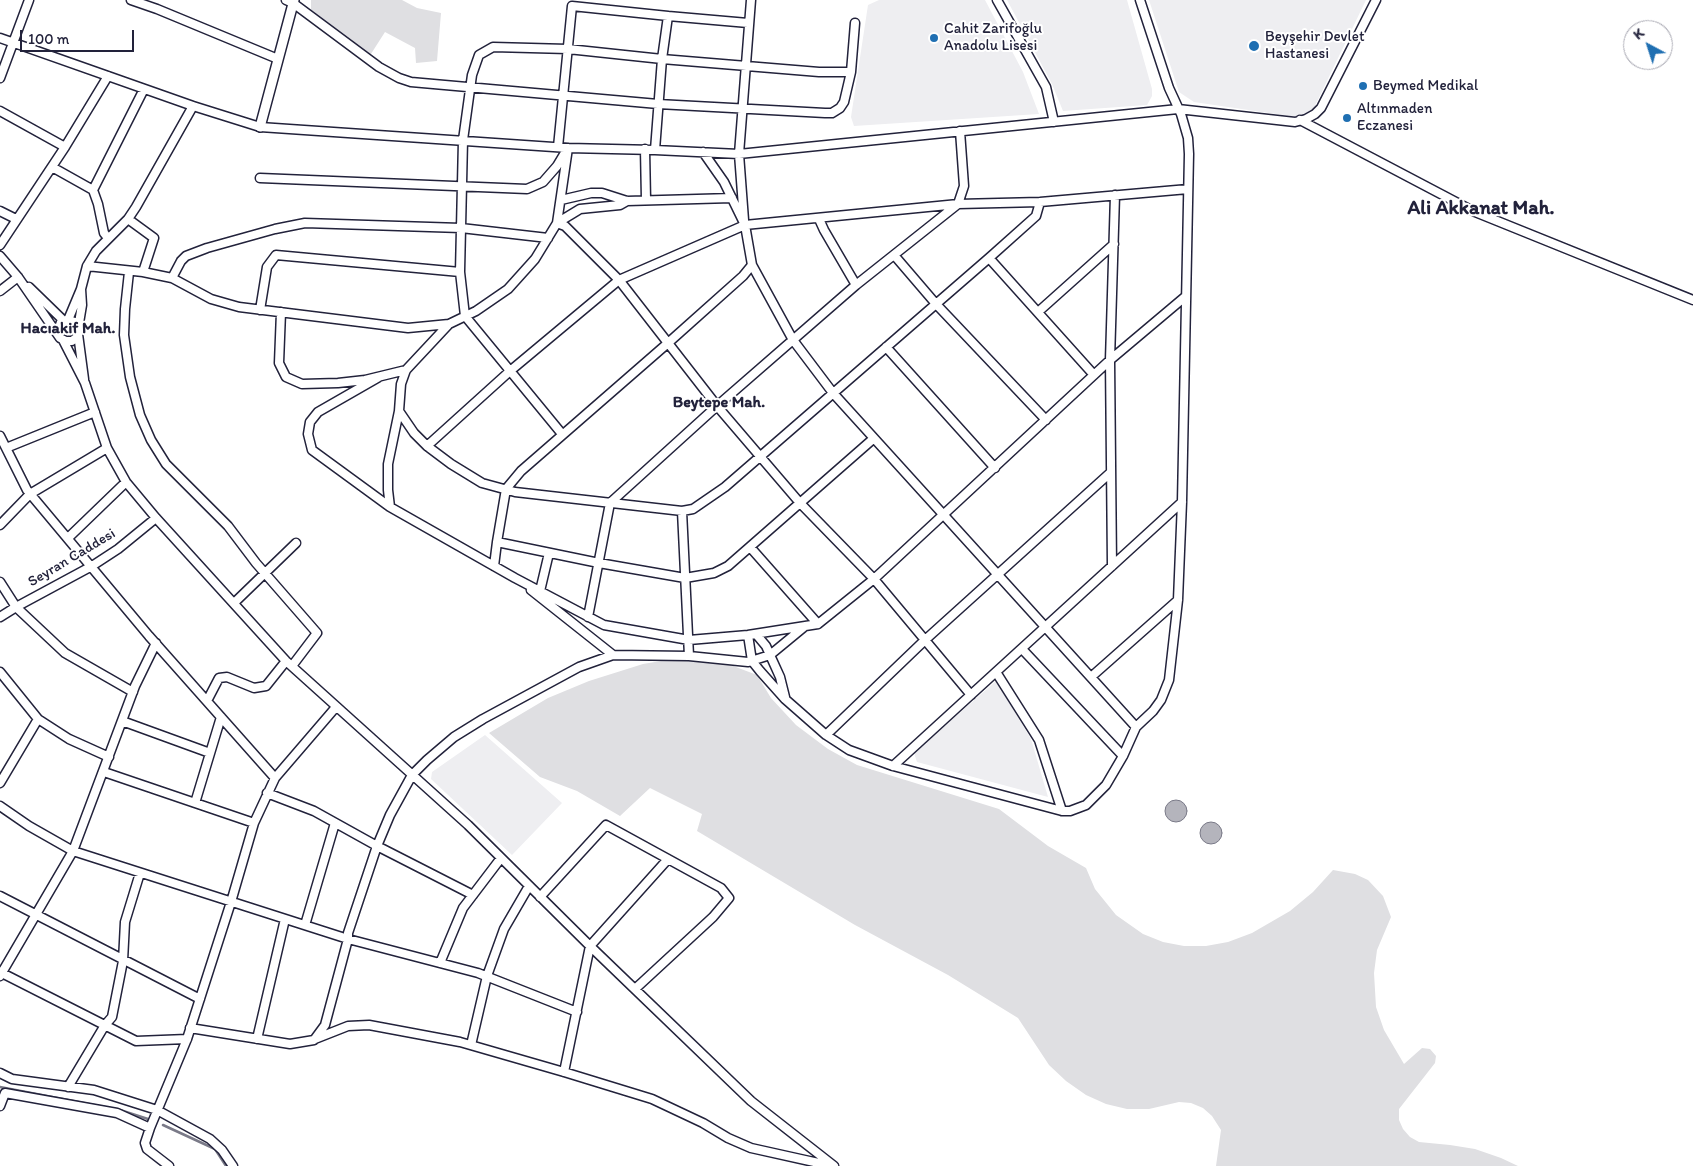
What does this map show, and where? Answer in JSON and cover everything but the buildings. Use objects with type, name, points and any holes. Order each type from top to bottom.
[{"type":"main road","points":[[260,127],[291,1]]},
{"type":"street","points":[[0,78],[29,0]]},
{"type":"street","points":[[131,0],[278,60]]},
{"type":"street","points":[[157,9],[161,0]]},
{"type":"street","points":[[751,0],[739,154],[745,225],[752,266],[793,340],[833,393],[1136,727]]},
{"type":"street","points":[[997,0],[1046,87],[1054,122]]},
{"type":"street","points":[[752,634],[752,661],[785,699],[826,735],[849,750],[893,766],[1062,811],[1070,811],[1086,805],[1106,785],[1123,756],[1136,727],[1153,711],[1161,700],[1169,680],[1178,600],[1182,502],[1188,138],[1169,88],[1140,0]]},
{"type":"street","points":[[0,38],[193,106],[260,127],[568,148],[645,149],[739,154],[1178,109],[1295,122],[1315,114],[1321,108],[1376,0]]},
{"type":"street","points":[[291,1],[391,74],[411,82],[658,104],[832,113],[840,108],[844,102],[851,72],[855,22]]},
{"type":"street","points":[[558,147],[572,6],[748,23]]},
{"type":"street","points":[[655,150],[662,59],[668,16]]},
{"type":"street","points":[[562,434],[464,316],[460,272],[463,140],[471,87],[479,55],[493,47],[568,49],[819,72],[851,72]]},
{"type":"street","points":[[0,245],[65,147],[108,76]]},
{"type":"street","points":[[93,190],[144,89]]},
{"type":"street","points":[[62,340],[72,341],[78,331],[82,289],[87,266],[96,251],[128,219],[136,207],[193,106]]},
{"type":"street","points":[[0,111],[65,147]]},
{"type":"street","points":[[1300,120],[1474,212],[1693,300]]},
{"type":"street","points":[[588,617],[610,503],[717,406],[856,285],[958,204],[964,186],[960,131]]},
{"type":"street","points":[[260,178],[527,188],[543,182],[557,166],[568,148]]},
{"type":"street","points":[[390,507],[388,464],[399,411],[401,384],[406,370],[449,324],[476,311],[508,289],[535,259],[557,223],[568,148]]},
{"type":"street","points":[[645,149],[646,200]]},
{"type":"street","points":[[703,152],[724,182],[745,225]]},
{"type":"street","points":[[52,167],[93,190],[104,233],[108,238]]},
{"type":"street","points":[[427,446],[510,371],[619,280],[745,225],[958,204],[1040,202],[1188,189]]},
{"type":"street","points":[[561,200],[591,193],[602,193],[627,200],[732,198]]},
{"type":"street","points":[[1112,566],[1110,360],[1115,195]]},
{"type":"street","points":[[557,223],[580,209],[620,205],[627,200]]},
{"type":"street","points":[[399,411],[414,433],[427,446],[451,464],[482,483],[506,489],[610,503],[682,510],[693,508],[725,488],[989,258],[1036,216],[1040,202]]},
{"type":"street","points":[[0,211],[16,219]]},
{"type":"street","points":[[128,219],[154,238],[143,272]]},
{"type":"street","points":[[819,219],[856,285]]},
{"type":"street","points":[[172,278],[181,261],[186,256],[207,248],[275,229],[305,223],[461,228],[548,238]]},
{"type":"street","points":[[557,223],[564,226],[619,280],[717,406],[800,503],[874,579],[971,695]]},
{"type":"street","points":[[1038,312],[1114,244]]},
{"type":"street","points":[[260,310],[267,267],[276,255],[460,272]]},
{"type":"street","points":[[894,255],[936,304],[1046,420]]},
{"type":"street","points":[[0,256],[18,277],[62,340],[85,383],[107,448],[126,482],[156,518],[289,664],[468,825],[751,1101],[834,1166]]},
{"type":"street","points":[[989,258],[1094,375]]},
{"type":"street","points":[[87,266],[143,272],[172,278],[224,304],[260,310],[408,328],[449,324]]},
{"type":"street","points":[[494,566],[506,489],[521,471],[668,343],[752,266]]},
{"type":"street","points":[[129,272],[124,336],[130,377],[140,414],[151,440],[166,464],[228,526],[265,573],[317,633],[266,686],[254,688],[227,677],[219,678],[207,702]]},
{"type":"street","points":[[0,291],[18,277]]},
{"type":"street","points":[[18,277],[66,320],[75,322],[78,331],[85,383]]},
{"type":"street","points":[[57,333],[58,325],[66,320],[82,289]]},
{"type":"street","points":[[378,377],[318,412],[310,422],[308,434],[312,450],[390,507],[515,578],[604,625],[689,640],[752,634],[818,624],[874,579],[1110,360],[1186,296]]},
{"type":"street","points":[[281,312],[279,364],[286,377],[302,384],[338,383],[378,377],[406,370]]},
{"type":"street","points":[[886,347],[995,468]]},
{"type":"street","points":[[6,448],[95,412]]},
{"type":"street","points":[[0,436],[30,494],[156,644],[275,778]]},
{"type":"street","points":[[497,542],[599,563],[686,578],[714,573],[728,566],[873,439]]},
{"type":"street","points":[[0,525],[30,494],[107,448]]},
{"type":"street","points":[[826,735],[925,640],[1110,473]]},
{"type":"street","points":[[68,538],[126,482]]},
{"type":"street","points":[[893,766],[1182,502]]},
{"type":"street","points":[[682,510],[689,656]]},
{"type":"street","name":"Seyran Caddesi","points":[[0,617],[92,566],[118,549],[156,518]]},
{"type":"street","points":[[234,603],[296,543]]},
{"type":"street","points":[[750,547],[818,624]]},
{"type":"street","points":[[540,591],[550,553]]},
{"type":"street","points":[[515,578],[614,656]]},
{"type":"street","points":[[0,582],[16,607],[65,653],[133,692]]},
{"type":"street","points":[[1092,677],[1178,600]]},
{"type":"street","points":[[314,1040],[325,1025],[348,933],[377,846],[390,815],[412,775],[426,760],[454,737],[483,719],[579,667],[614,656],[689,656],[726,661],[752,661],[770,655],[805,626]]},
{"type":"street","points":[[752,634],[766,646],[780,677],[785,699]]},
{"type":"street","points":[[156,644],[133,692],[73,851],[0,974],[136,1041],[187,1039]]},
{"type":"street","points":[[1022,649],[1123,756]]},
{"type":"street","points":[[0,672],[38,719],[69,739],[109,757]]},
{"type":"street","points":[[996,672],[1039,740],[1062,811]]},
{"type":"street","points":[[169,1166],[151,1154],[147,1149],[146,1143],[157,1110],[187,1039],[254,823],[275,778],[336,707]]},
{"type":"street","points":[[195,803],[221,717]]},
{"type":"street","points":[[0,783],[38,719]]},
{"type":"street","points":[[122,721],[210,753]]},
{"type":"street","points":[[104,772],[254,823]]},
{"type":"street","points":[[267,793],[314,811],[377,846],[473,895]]},
{"type":"street","points":[[1,808],[73,851],[348,939],[487,976],[576,1012]]},
{"type":"street","points":[[305,925],[335,823]]},
{"type":"street","points":[[540,897],[606,824],[721,888],[729,898],[713,917],[636,989]]},
{"type":"street","points":[[440,963],[463,908],[501,858]]},
{"type":"street","points":[[564,1072],[590,946],[668,859]]},
{"type":"street","points":[[68,1087],[105,1025],[112,1017],[122,960],[125,922],[140,873]]},
{"type":"street","points":[[471,1045],[487,976],[504,929],[529,886]]},
{"type":"street","points":[[0,896],[200,1000]]},
{"type":"street","points":[[257,1039],[285,919]]},
{"type":"street","points":[[190,1028],[290,1044],[314,1040],[348,1026],[369,1025],[471,1045],[652,1100],[751,1148],[834,1166]]},
{"type":"street","points":[[0,1074],[12,1079],[94,1090],[157,1110],[210,1140],[222,1150],[233,1166]]},
{"type":"street","points":[[0,1106],[2,1092],[118,1113],[150,1128]]},
{"type":"shaded area","points":[[311,0],[402,0],[417,8],[441,13],[437,61],[416,63],[415,48],[385,32],[369,57],[311,12]]},
{"type":"shaded area","name":"Cahit Zarifoğlu Anadolu Lisesi","points":[[879,0],[985,0],[1023,72],[1039,114],[854,126],[851,117],[868,5]]},
{"type":"shaded area","points":[[1007,0],[1127,0],[1152,89],[1152,96],[1147,105],[1063,111],[1052,84]]},
{"type":"shaded area","name":"Beyşehir Devlet Hastanesi","points":[[1149,0],[1366,0],[1313,110],[1296,117],[1194,102],[1179,92]]},
{"type":"shaded area","points":[[693,659],[728,664],[757,675],[771,698],[796,725],[828,749],[857,765],[999,809],[1048,846],[1086,868],[1095,889],[1116,915],[1143,934],[1163,942],[1184,946],[1206,946],[1228,942],[1252,933],[1290,911],[1313,892],[1333,870],[1355,874],[1368,880],[1383,896],[1391,917],[1377,950],[1374,973],[1376,1007],[1384,1030],[1404,1064],[1422,1048],[1430,1049],[1436,1056],[1435,1063],[1399,1109],[1399,1120],[1403,1129],[1410,1137],[1419,1142],[1475,1149],[1518,1166],[1216,1166],[1221,1130],[1212,1116],[1203,1108],[1191,1103],[1179,1102],[1149,1109],[1127,1109],[1106,1104],[1086,1095],[1066,1081],[1049,1065],[1018,1018],[948,975],[855,925],[697,831],[702,814],[650,788],[620,816],[577,791],[540,777],[489,733],[548,698],[589,681],[643,664],[667,660]]},
{"type":"shaded area","points":[[996,681],[1031,739],[1048,797],[917,762],[914,753]]},
{"type":"shaded area","points":[[485,735],[562,803],[512,855],[431,779],[432,772]]},
{"type":"shaded area","points":[[1172,800],[1180,800],[1187,807],[1187,815],[1180,822],[1172,822],[1165,815],[1165,807]]},
{"type":"shaded area","points":[[1207,822],[1215,822],[1222,829],[1222,837],[1215,844],[1207,844],[1200,837],[1200,829]]},
{"type":"waterway","points":[[0,1087],[120,1110],[148,1119]]},
{"type":"waterway","points":[[163,1125],[215,1149],[226,1166]]},
{"type":"place","name":"Cahit Zarifoğlu Anadolu Lisesi","points":[[934,38]]},
{"type":"place","name":"Beyşehir Devlet Hastanesi","points":[[1254,46]]},
{"type":"place","name":"Beymed Medikal","points":[[1363,86]]},
{"type":"place","name":"Altınmaden Eczanesi","points":[[1347,118]]},
{"type":"district","name":"Ali Akkanat Mah.","points":[[1481,209]]},
{"type":"district","name":"Hacıakif Mah.","points":[[68,329]]},
{"type":"district","name":"Beytepe Mah.","points":[[719,403]]}]
